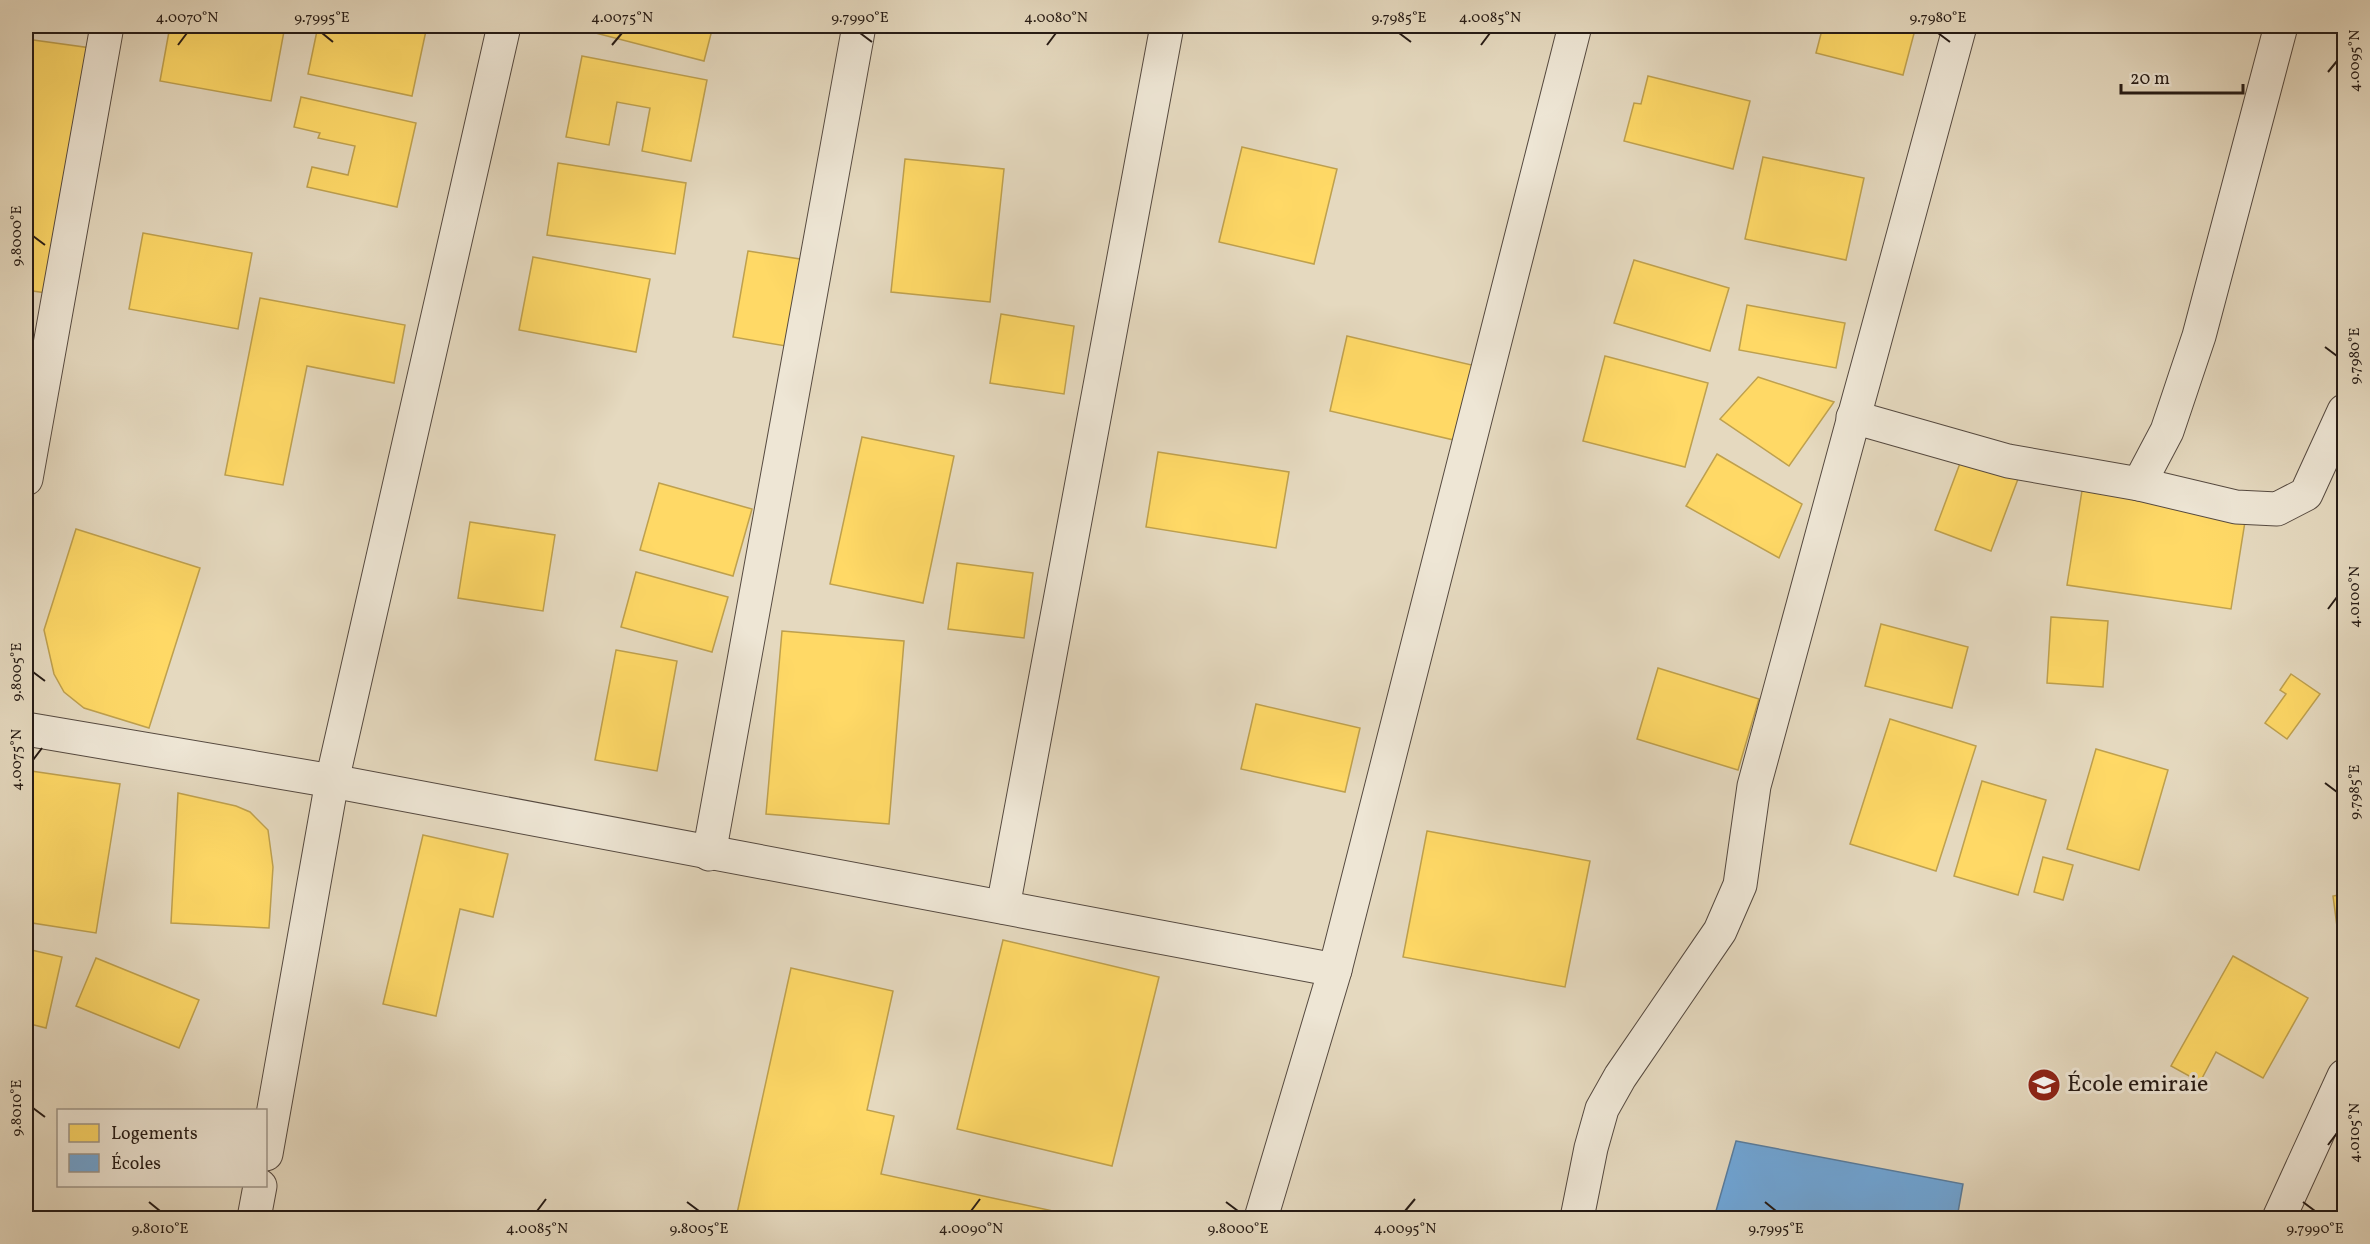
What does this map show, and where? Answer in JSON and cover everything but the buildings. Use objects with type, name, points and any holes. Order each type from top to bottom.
[{"type":"street","points":[[26,479],[107,26]]},
{"type":"street","points":[[267,1148],[332,781],[504,26]]},
{"type":"street","points":[[709,854],[859,26]]},
{"type":"street","points":[[1003,907],[1167,26]]},
{"type":"street","points":[[1261,1218],[1335,970],[1575,26]]},
{"type":"street","points":[[1577,1218],[1591,1148],[1602,1109],[1620,1077],[1720,931],[1740,885],[1754,786],[1960,26]]},
{"type":"street","points":[[2139,484],[2167,431],[2199,336],[2281,26]]},
{"type":"street","points":[[1853,417],[2008,462],[2139,484],[2236,507],[2277,509],[2306,494],[2344,411]]},
{"type":"street","points":[[26,729],[332,781],[709,854],[1335,970]]},
{"type":"street","points":[[2278,1218],[2344,1076]]},
{"type":"street","points":[[254,1218],[260,1187]]},
{"type":"place","name":"École emiraie","points":[[2044,1085]]}]
